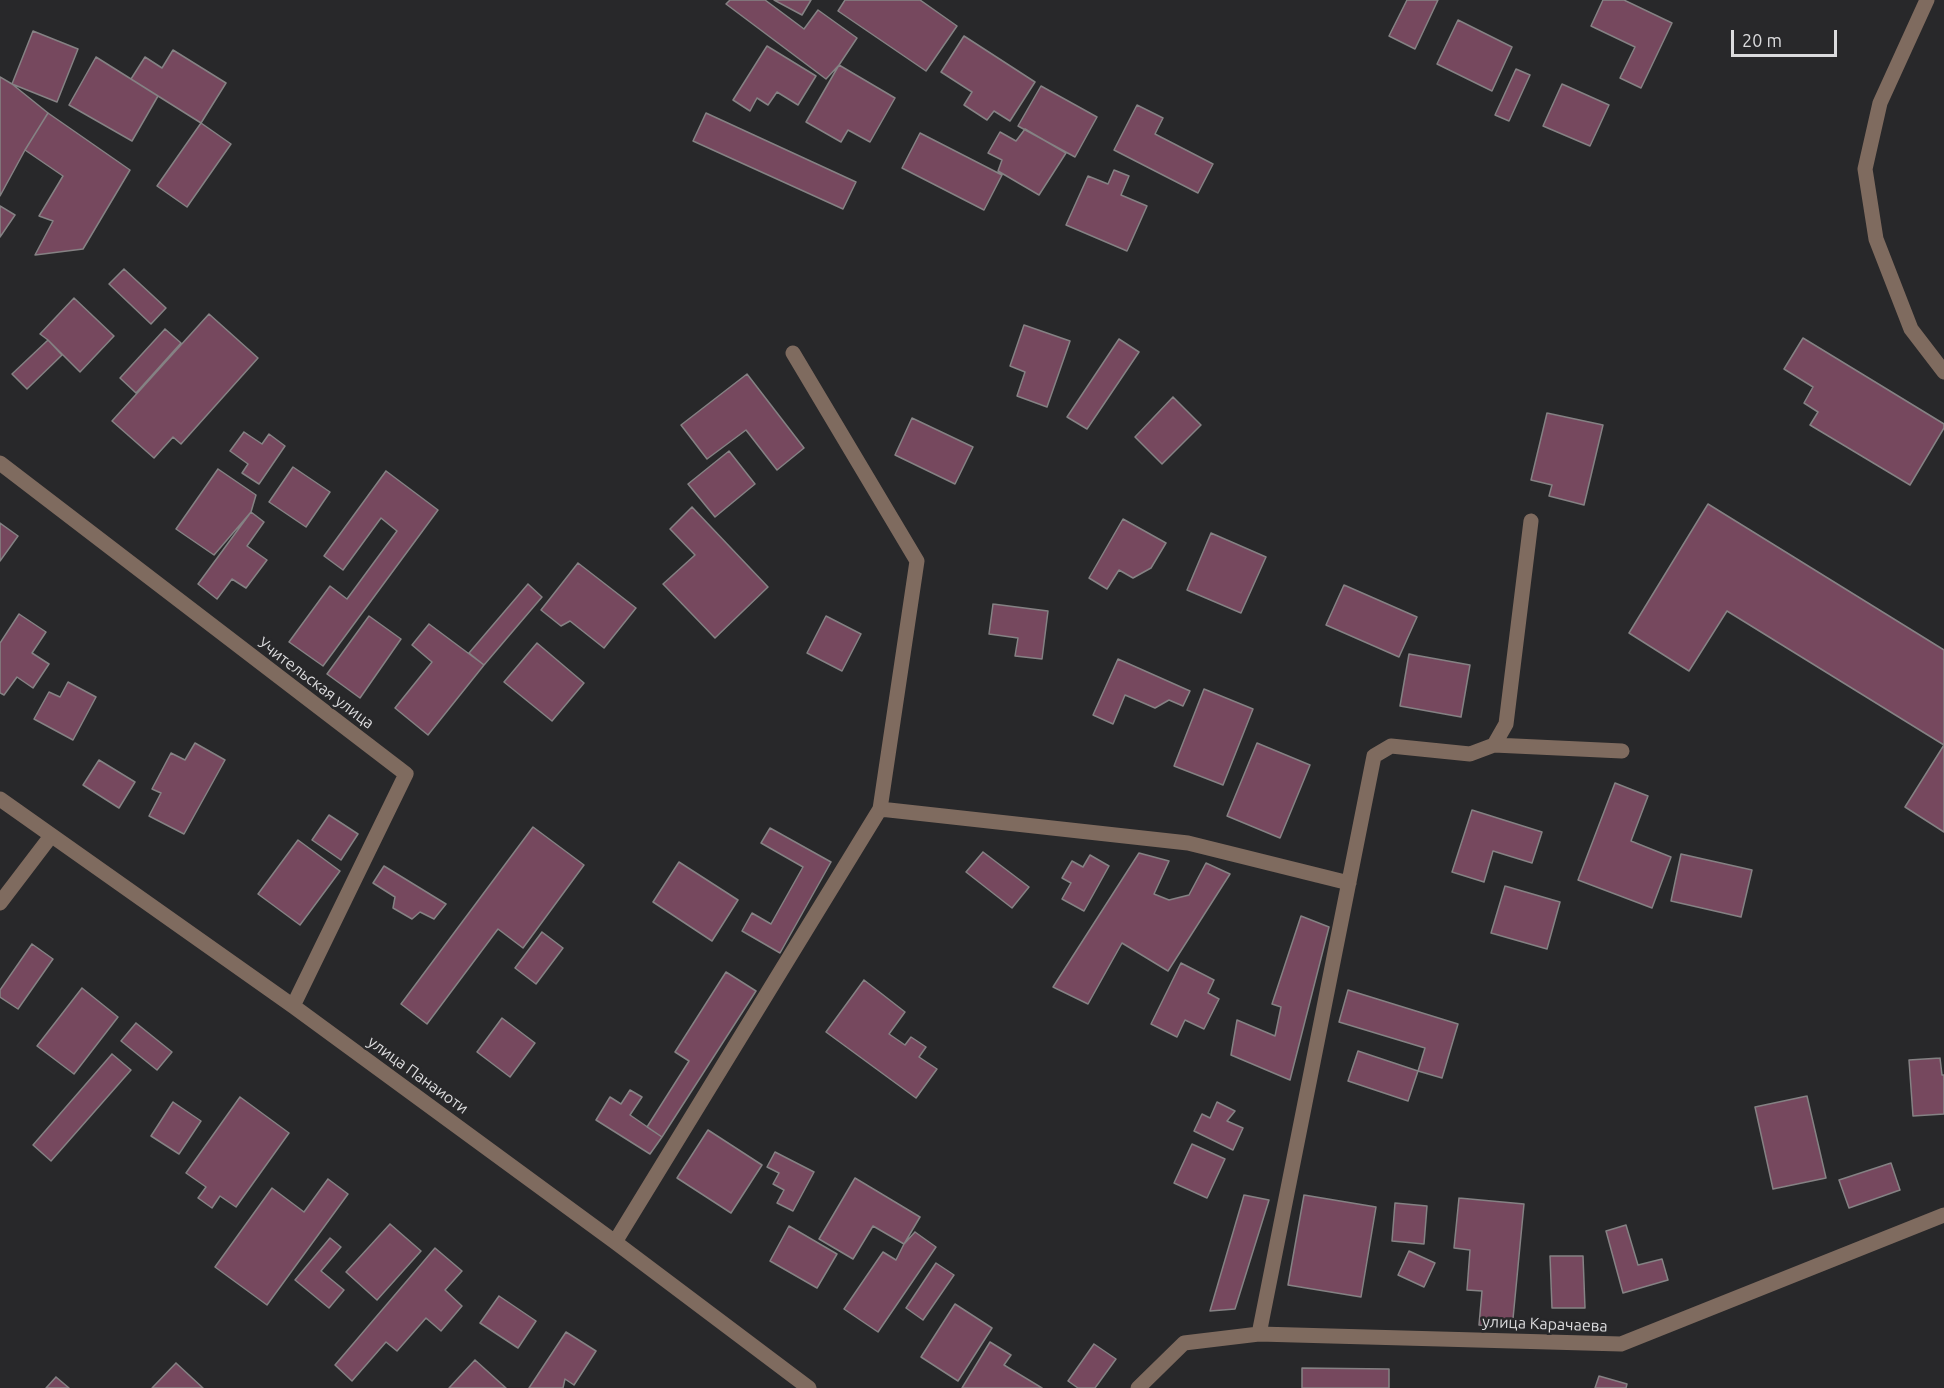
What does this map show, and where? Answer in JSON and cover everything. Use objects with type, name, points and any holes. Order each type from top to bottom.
[{"type":"street","points":[[1927,0],[1880,103],[1865,169],[1876,239],[1911,329],[1944,372]]},
{"type":"street","points":[[615,1242],[880,809],[917,561],[793,353]]},
{"type":"street","name":"Учительская улица","points":[[0,463],[406,774],[293,1006]]},
{"type":"street","points":[[1494,745],[1506,724],[1531,521]]},
{"type":"street","points":[[1259,1334],[1374,756],[1391,746],[1470,754],[1494,745],[1622,751]]},
{"type":"street","name":"улица Панаиоти","points":[[0,799],[293,1006],[615,1242],[809,1388]]},
{"type":"street","points":[[880,809],[1188,843],[1349,883]]},
{"type":"street","points":[[0,903],[51,836]]},
{"type":"street","name":"улица Карачаева","points":[[1138,1388],[1184,1343],[1259,1334],[1621,1344],[1944,1215]]},
{"type":"building","points":[[730,0],[765,0],[804,29],[818,10],[857,38],[839,65],[826,79],[726,4]]},
{"type":"building","points":[[774,0],[811,0],[802,15]]},
{"type":"building","points":[[845,0],[920,0],[957,26],[926,71],[838,11]]},
{"type":"building","points":[[1407,0],[1438,0],[1415,49],[1389,36]]},
{"type":"building","points":[[1603,0],[1624,0],[1672,23],[1641,88],[1620,78],[1635,47],[1591,26]]},
{"type":"building","points":[[1458,20],[1512,47],[1492,91],[1437,64]]},
{"type":"building","points":[[33,31],[78,49],[57,102],[12,84]]},
{"type":"building","points":[[964,36],[1035,82],[1010,121],[994,111],[987,120],[964,105],[972,92],[941,72]]},
{"type":"building","points":[[767,46],[816,76],[798,105],[777,92],[768,105],[757,98],[750,111],[733,100]]},
{"type":"building","points":[[173,50],[226,83],[201,123],[131,79],[145,57],[162,68]]},
{"type":"building","points":[[96,57],[158,96],[132,141],[69,105]]},
{"type":"building","points":[[839,65],[895,98],[870,142],[848,130],[841,142],[806,122]]},
{"type":"building","points":[[1516,69],[1530,75],[1509,121],[1495,115]]},
{"type":"building","points":[[0,77],[48,113],[0,196]]},
{"type":"building","points":[[1562,84],[1609,105],[1590,146],[1543,126]]},
{"type":"building","points":[[1041,86],[1097,117],[1075,157],[1018,126]]},
{"type":"building","points":[[1137,105],[1163,118],[1155,134],[1213,164],[1198,193],[1114,150]]},
{"type":"building","points":[[48,113],[130,170],[83,249],[35,255],[53,221],[39,216],[63,176],[25,150]]},
{"type":"building","points":[[706,113],[856,182],[843,209],[693,141]]},
{"type":"building","points":[[201,123],[231,144],[187,207],[157,186]]},
{"type":"building","points":[[1025,129],[1066,153],[1039,195],[998,171],[1002,160],[988,153],[1000,132],[1016,141]]},
{"type":"building","points":[[920,133],[1002,175],[984,210],[902,168]]},
{"type":"building","points":[[1114,170],[1129,176],[1121,195],[1147,206],[1127,251],[1066,225],[1088,176],[1108,184]]},
{"type":"building","points":[[0,206],[15,215],[0,237]]},
{"type":"building","points":[[124,269],[166,308],[151,324],[109,284]]},
{"type":"building","points":[[74,298],[114,336],[80,372],[40,334]]},
{"type":"building","points":[[209,314],[258,358],[181,444],[173,437],[154,458],[112,421]]},
{"type":"building","points":[[1024,325],[1070,341],[1047,407],[1017,396],[1025,372],[1010,366]]},
{"type":"building","points":[[165,329],[181,343],[136,393],[120,378]]},
{"type":"building","points":[[1803,338],[1944,424],[1944,428],[1910,485],[1810,425],[1818,412],[1804,403],[1813,387],[1784,369]]},
{"type":"building","points":[[1119,339],[1139,352],[1087,429],[1067,417]]},
{"type":"building","points":[[48,340],[62,355],[27,389],[12,374]]},
{"type":"building","points":[[747,374],[804,448],[777,470],[746,430],[707,459],[681,425]]},
{"type":"building","points":[[1173,397],[1201,425],[1162,464],[1135,437]]},
{"type":"building","points":[[1547,413],[1603,425],[1584,505],[1549,496],[1552,485],[1531,480]]},
{"type":"building","points":[[912,418],[973,447],[955,484],[895,455]]},
{"type":"building","points":[[244,432],[262,444],[269,434],[285,446],[259,484],[242,473],[248,464],[230,451]]},
{"type":"building","points":[[729,451],[755,484],[715,517],[688,484]]},
{"type":"building","points":[[293,467],[330,492],[306,527],[269,502]]},
{"type":"building","points":[[218,469],[256,495],[251,512],[214,555],[176,529]]},
{"type":"building","points":[[386,471],[438,510],[323,666],[289,642],[330,586],[347,599],[397,531],[381,518],[343,570],[324,556]]},
{"type":"building","points":[[1708,504],[1944,650],[1944,745],[1727,611],[1689,671],[1629,633]]},
{"type":"building","points":[[692,507],[768,587],[715,638],[663,584],[695,555],[670,529]]},
{"type":"building","points":[[251,512],[264,522],[247,546],[267,560],[246,588],[232,579],[217,599],[198,584]]},
{"type":"building","points":[[1123,519],[1166,543],[1151,568],[1133,578],[1119,570],[1107,589],[1089,578]]},
{"type":"building","points":[[0,523],[18,536],[0,561]]},
{"type":"building","points":[[1211,533],[1266,557],[1241,613],[1187,590]]},
{"type":"building","points":[[578,563],[636,608],[604,648],[570,621],[561,626],[541,610]]},
{"type":"building","points":[[528,584],[542,597],[484,665],[469,653]]},
{"type":"building","points":[[1344,585],[1417,617],[1399,657],[1326,625]]},
{"type":"building","points":[[993,604],[1048,611],[1042,659],[1015,656],[1018,638],[989,634]]},
{"type":"building","points":[[19,614],[46,632],[32,653],[49,664],[33,688],[17,677],[4,695],[0,693],[0,643]]},
{"type":"building","points":[[369,616],[401,639],[360,698],[327,674]]},
{"type":"building","points":[[826,616],[861,634],[842,671],[807,653]]},
{"type":"building","points":[[429,624],[484,665],[428,735],[395,708],[432,662],[412,645]]},
{"type":"building","points":[[537,643],[584,683],[552,721],[504,682]]},
{"type":"building","points":[[1409,654],[1470,665],[1461,717],[1400,706]]},
{"type":"building","points":[[1118,659],[1190,691],[1183,706],[1169,700],[1155,708],[1125,695],[1113,724],[1093,715]]},
{"type":"building","points":[[68,682],[96,697],[73,740],[34,719],[49,692],[60,697]]},
{"type":"building","points":[[1204,689],[1253,709],[1223,785],[1174,766]]},
{"type":"building","points":[[195,743],[225,760],[184,834],[149,816],[161,793],[152,789],[171,753],[185,760]]},
{"type":"building","points":[[1257,743],[1310,765],[1280,838],[1227,816]]},
{"type":"building","points":[[1944,745],[1944,832],[1905,807]]},
{"type":"building","points":[[99,760],[135,782],[119,808],[83,785]]},
{"type":"building","points":[[1615,783],[1648,796],[1631,841],[1671,857],[1652,908],[1578,880]]},
{"type":"building","points":[[1472,810],[1542,832],[1532,863],[1493,851],[1484,882],[1452,872]]},
{"type":"building","points":[[329,815],[358,834],[341,860],[312,840]]},
{"type":"building","points":[[533,827],[584,865],[523,948],[498,929],[427,1024],[401,1004]]},
{"type":"building","points":[[770,828],[831,862],[780,953],[742,931],[752,913],[771,924],[803,867],[761,843]]},
{"type":"building","points":[[298,840],[340,871],[300,925],[258,894]]},
{"type":"building","points":[[983,852],[1029,887],[1012,908],[966,872]]},
{"type":"building","points":[[1139,853],[1169,861],[1154,894],[1169,900],[1189,895],[1206,863],[1230,874],[1168,971],[1122,943],[1088,1004],[1053,987]]},
{"type":"building","points":[[1681,854],[1752,870],[1741,917],[1671,901]]},
{"type":"building","points":[[1090,855],[1109,866],[1084,911],[1062,899],[1071,883],[1062,878],[1072,861],[1083,867]]},
{"type":"building","points":[[679,862],[738,900],[712,941],[653,902]]},
{"type":"building","points":[[384,866],[446,904],[434,919],[420,912],[412,919],[393,908],[395,897],[373,883]]},
{"type":"building","points":[[1505,886],[1560,902],[1547,949],[1491,933]]},
{"type":"building","points":[[1301,916],[1329,927],[1290,1080],[1231,1055],[1237,1020],[1275,1036],[1281,1007],[1272,1004]]},
{"type":"building","points":[[542,932],[563,948],[536,984],[515,968]]},
{"type":"building","points":[[32,944],[53,959],[18,1009],[0,997],[0,990]]},
{"type":"building","points":[[1181,963],[1214,980],[1208,993],[1219,999],[1204,1029],[1185,1020],[1177,1037],[1151,1024]]},
{"type":"building","points":[[726,972],[756,991],[662,1137],[647,1127],[689,1061],[675,1052]]},
{"type":"building","points":[[864,980],[905,1012],[889,1034],[905,1045],[911,1037],[926,1047],[919,1057],[937,1069],[916,1098],[826,1032]]},
{"type":"building","points":[[82,988],[118,1017],[74,1074],[37,1046]]},
{"type":"building","points":[[1348,990],[1458,1024],[1442,1078],[1418,1071],[1425,1048],[1339,1022]]},
{"type":"building","points":[[502,1018],[535,1043],[510,1077],[477,1052]]},
{"type":"building","points":[[136,1023],[172,1052],[157,1070],[121,1041]]},
{"type":"building","points":[[1358,1051],[1418,1071],[1408,1101],[1348,1081]]},
{"type":"building","points":[[112,1054],[131,1070],[51,1161],[33,1145]]},
{"type":"building","points":[[1940,1058],[1942,1075],[1944,1075],[1944,1114],[1913,1116],[1909,1060]]},
{"type":"building","points":[[630,1090],[642,1097],[630,1115],[662,1137],[650,1154],[596,1120],[610,1097],[621,1104]]},
{"type":"building","points":[[1807,1096],[1826,1178],[1773,1189],[1755,1107]]},
{"type":"building","points":[[240,1097],[289,1133],[236,1207],[220,1196],[212,1208],[198,1198],[206,1187],[186,1173]]},
{"type":"building","points":[[173,1102],[201,1121],[179,1154],[151,1136]]},
{"type":"building","points":[[1217,1102],[1235,1111],[1227,1121],[1243,1128],[1233,1150],[1194,1131],[1202,1114],[1210,1118]]},
{"type":"building","points":[[708,1130],[762,1165],[731,1213],[677,1178]]},
{"type":"building","points":[[1192,1144],[1225,1159],[1207,1198],[1174,1183]]},
{"type":"building","points":[[775,1152],[814,1172],[793,1211],[777,1203],[784,1190],[773,1184],[779,1173],[767,1167]]},
{"type":"building","points":[[1891,1163],[1900,1190],[1849,1208],[1839,1180]]},
{"type":"building","points":[[855,1178],[920,1217],[904,1244],[873,1226],[853,1259],[819,1239]]},
{"type":"building","points":[[328,1179],[348,1194],[267,1305],[215,1267],[272,1188],[304,1212]]},
{"type":"building","points":[[1244,1195],[1269,1200],[1235,1309],[1210,1311]]},
{"type":"building","points":[[1304,1195],[1376,1207],[1361,1297],[1288,1285]]},
{"type":"building","points":[[1459,1198],[1524,1204],[1512,1329],[1479,1325],[1482,1291],[1467,1290],[1470,1250],[1454,1248]]},
{"type":"building","points":[[1395,1203],[1427,1206],[1424,1244],[1392,1241]]},
{"type":"building","points":[[390,1224],[421,1251],[377,1300],[346,1272]]},
{"type":"building","points":[[1626,1225],[1638,1265],[1662,1259],[1668,1280],[1623,1293],[1606,1231]]},
{"type":"building","points":[[789,1226],[837,1254],[817,1288],[770,1261]]},
{"type":"building","points":[[915,1232],[936,1247],[878,1332],[844,1309],[883,1252],[896,1260],[904,1244]]},
{"type":"building","points":[[330,1238],[341,1247],[321,1271],[344,1290],[329,1308],[295,1280]]},
{"type":"building","points":[[435,1248],[462,1271],[445,1290],[462,1306],[441,1331],[426,1318],[397,1351],[386,1342],[352,1381],[335,1365]]},
{"type":"building","points":[[1409,1251],[1435,1263],[1424,1287],[1398,1275]]},
{"type":"building","points":[[1550,1256],[1583,1256],[1585,1308],[1552,1308]]},
{"type":"building","points":[[936,1263],[954,1275],[923,1320],[906,1308]]},
{"type":"building","points":[[499,1296],[536,1321],[518,1348],[480,1323]]},
{"type":"building","points":[[955,1304],[992,1328],[958,1381],[921,1357]]},
{"type":"building","points":[[566,1332],[596,1351],[574,1385],[565,1379],[563,1388],[529,1388]]},
{"type":"building","points":[[990,1342],[1011,1355],[1004,1365],[1042,1388],[962,1388]]},
{"type":"building","points":[[1094,1344],[1116,1359],[1095,1388],[1078,1388],[1068,1381]]},
{"type":"building","points":[[475,1360],[506,1388],[449,1388]]},
{"type":"building","points":[[176,1363],[203,1388],[152,1388]]},
{"type":"building","points":[[1302,1368],[1389,1369],[1389,1388],[1302,1388]]},
{"type":"building","points":[[1599,1376],[1627,1384],[1626,1388],[1595,1388]]},
{"type":"building","points":[[56,1377],[69,1388],[46,1388]]}]
